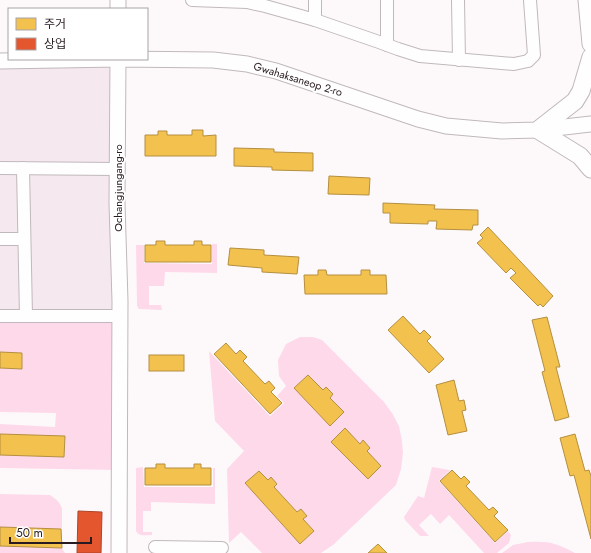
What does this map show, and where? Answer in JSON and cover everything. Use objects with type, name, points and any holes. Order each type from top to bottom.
[{"type":"main road","points":[[587,0],[591,44]]},
{"type":"main road","points":[[591,57],[581,91],[575,101],[538,130],[580,156],[591,169]]},
{"type":"street","points":[[192,0],[247,1],[315,20],[420,56],[514,64],[528,61],[534,55],[530,0]]},
{"type":"street","points":[[315,0],[315,20]]},
{"type":"street","points":[[387,0],[387,45]]},
{"type":"street","points":[[458,0],[459,60]]},
{"type":"street","name":"Gwahaksaneop 2-ro","points":[[148,59],[213,60],[247,64],[283,73],[418,119],[446,126],[502,131],[538,130],[591,124]]},
{"type":"street","name":"Gwahaksaneop 2-ro","points":[[0,61],[59,60]]},
{"type":"street","name":"Ochangjungang-ro","points":[[118,60],[117,169],[120,316],[119,553]]},
{"type":"street","points":[[0,168],[117,169]]},
{"type":"street","points":[[24,168],[26,316]]},
{"type":"street","points":[[0,239],[24,239]]},
{"type":"street","points":[[0,316],[120,316]]},
{"type":"street","points":[[155,547],[222,548]]},
{"type":"shaded area","points":[[0,59],[118,60],[120,316],[0,316]]},
{"type":"shaded area","points":[[212,244],[217,244],[217,273],[165,272],[164,286],[149,286],[149,305],[161,305],[162,310],[139,309],[137,306],[136,245],[144,245],[144,263],[212,264]]},
{"type":"shaded area","points":[[120,316],[119,470],[0,468],[0,424],[55,427],[56,413],[0,412],[0,322],[48,321]]},
{"type":"shaded area","points":[[300,337],[313,337],[322,340],[384,402],[399,426],[402,441],[403,453],[401,469],[396,485],[333,545],[321,553],[262,553],[241,532],[229,543],[227,469],[244,451],[215,421],[209,351],[270,416],[284,403],[277,396],[286,386],[279,376],[278,360],[286,344]],"holes":[[[308,375],[323,390],[326,387],[333,394],[330,398],[344,412],[331,425],[294,388]],[[345,429],[360,444],[363,441],[370,448],[367,451],[381,466],[368,479],[332,442]],[[259,471],[268,480],[271,477],[277,484],[274,487],[297,512],[301,509],[307,515],[303,519],[314,531],[301,544],[245,483]]]},
{"type":"shaded area","points":[[143,467],[144,487],[213,487],[213,468],[215,468],[215,504],[151,502],[151,511],[143,511],[143,532],[152,532],[152,535],[137,533],[136,468]]},
{"type":"shaded area","points":[[432,467],[450,470],[439,481],[495,543],[508,531],[511,535],[509,543],[497,553],[484,553],[449,515],[440,524],[431,514],[419,525],[429,536],[420,536],[404,517],[418,496],[424,498]]},
{"type":"shaded area","points":[[0,494],[50,495],[56,499],[62,509],[62,548],[65,553],[0,553]]},
{"type":"shaded area","points":[[528,542],[553,543],[575,553],[502,553],[513,545]]},
{"type":"building: 주거","points":[[192,130],[203,130],[203,136],[216,135],[216,156],[145,156],[145,135],[158,135],[158,131],[167,131],[167,135],[192,135]]},
{"type":"building: 주거","points":[[234,148],[274,149],[274,152],[313,153],[313,171],[272,170],[272,167],[234,166]]},
{"type":"building: 주거","points":[[329,176],[370,178],[369,195],[328,194]]},
{"type":"building: 주거","points":[[383,203],[435,205],[434,209],[478,210],[478,225],[473,225],[472,230],[436,229],[437,221],[428,221],[428,224],[390,223],[390,213],[383,213]]},
{"type":"building: 주거","points":[[488,227],[553,296],[543,307],[540,304],[538,306],[510,278],[516,273],[511,268],[506,273],[477,243],[483,238],[480,235]]},
{"type":"building: 주거","points":[[156,241],[165,241],[165,245],[194,245],[194,241],[202,241],[202,245],[211,245],[211,262],[145,262],[145,245],[156,245]]},
{"type":"building: 주거","points":[[230,248],[264,250],[264,255],[299,257],[297,274],[262,272],[262,268],[228,265]]},
{"type":"building: 주거","points":[[318,270],[326,270],[327,275],[361,275],[361,270],[370,270],[370,275],[386,275],[387,294],[305,294],[304,275],[318,275]]},
{"type":"building: 주거","points":[[403,316],[420,334],[424,330],[431,337],[427,341],[444,359],[429,373],[388,330]]},
{"type":"building: 주거","points":[[547,317],[560,367],[556,367],[569,417],[555,421],[542,372],[545,371],[532,320]]},
{"type":"building: 주거","points":[[226,343],[236,354],[240,350],[247,357],[243,361],[265,384],[269,381],[275,388],[271,392],[282,403],[270,414],[214,354]]},
{"type":"building: 주거","points":[[0,352],[22,353],[22,369],[0,368]]},
{"type":"building: 주거","points":[[149,355],[184,355],[184,371],[149,371]]},
{"type":"building: 주거","points":[[308,375],[323,390],[326,387],[333,394],[330,398],[344,412],[330,426],[294,388]]},
{"type":"building: 주거","points":[[454,380],[459,401],[464,400],[466,410],[462,411],[467,431],[448,435],[436,385]]},
{"type":"building: 주거","points":[[345,428],[360,444],[363,440],[370,448],[367,451],[381,466],[368,479],[331,442]]},
{"type":"building: 주거","points":[[0,434],[65,436],[64,457],[0,455]]},
{"type":"building: 주거","points":[[575,434],[585,471],[589,470],[591,476],[591,539],[574,475],[570,476],[560,438]]},
{"type":"building: 주거","points":[[156,464],[165,464],[165,468],[194,468],[194,464],[201,464],[201,468],[211,468],[211,485],[145,485],[145,468],[156,468]]},
{"type":"building: 주거","points":[[452,470],[461,479],[464,476],[470,482],[466,486],[489,510],[493,507],[498,512],[494,516],[508,530],[495,542],[440,481]]},
{"type":"building: 주거","points":[[259,471],[268,480],[271,477],[277,484],[274,487],[297,512],[301,509],[307,516],[303,519],[314,531],[300,544],[245,483]]},
{"type":"building: 주거","points":[[0,527],[61,529],[62,548],[0,546]]},
{"type":"building: 주거","points":[[378,544],[387,553],[368,553]]},
{"type":"building: 상업","points":[[78,511],[102,512],[101,553],[77,553]]}]
